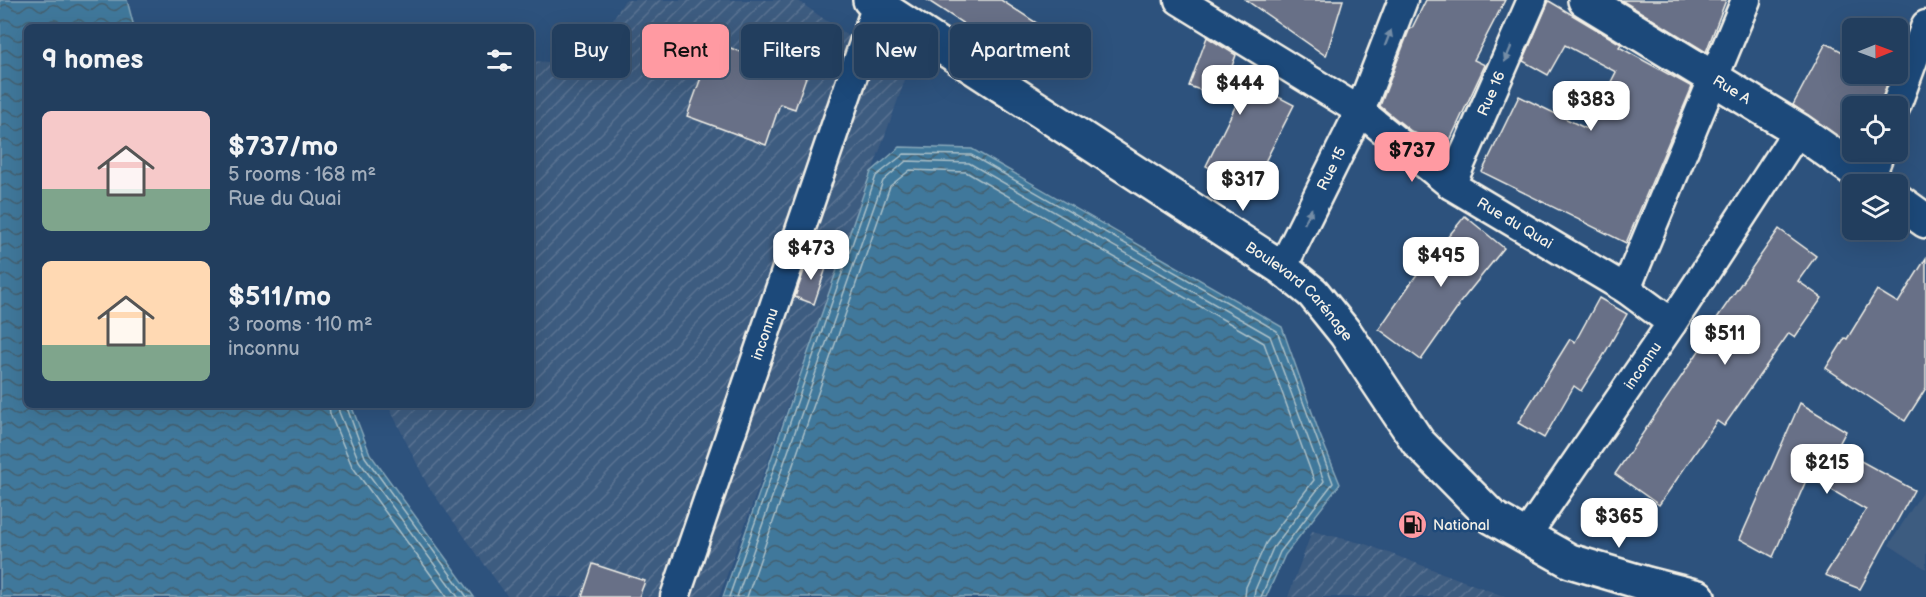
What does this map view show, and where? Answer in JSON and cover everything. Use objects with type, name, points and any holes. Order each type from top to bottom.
[{"type":"street","name":"Rue 15","points":[[1282,268],[1360,111],[1403,0]]},
{"type":"street","name":"Rue 16","points":[[1451,185],[1532,0]]},
{"type":"street","name":"Rue A","points":[[1585,0],[1798,130],[1874,172]]},
{"type":"street","points":[[1626,289],[1746,0]]},
{"type":"street","name":"Boulevard Carénage","points":[[874,2],[1282,268],[1313,293],[1346,334],[1418,442],[1492,517],[1570,561],[1698,597]]},
{"type":"street","name":"inconnu","points":[[675,597],[874,2]]},
{"type":"street","name":"Rue du Quai","points":[[1190,3],[1360,111],[1451,185],[1626,289],[1672,323]]},
{"type":"street","points":[[1900,96],[1926,25]]},
{"type":"street","name":"inconnu","points":[[1526,537],[1672,323],[1798,130]]},
{"type":"street","points":[[1908,208],[1926,221]]},
{"type":"shaded area","points":[[625,0],[797,0],[831,24],[741,24],[741,78],[842,78],[842,32],[854,40],[854,78],[906,78],[719,597],[508,597],[428,486],[389,408],[534,408],[534,61],[552,62],[552,78],[630,78],[630,24],[610,24]]},
{"type":"shaded area","points":[[1926,486],[1926,569],[1889,545]]},
{"type":"shaded area","points":[[1312,531],[1365,544],[1506,597],[1288,597]]},
{"type":"water","points":[[0,0],[127,0],[133,24],[24,24],[24,408],[352,408],[370,454],[474,597],[0,597]]},
{"type":"water","points":[[900,147],[972,149],[1282,327],[1340,484],[1285,555],[1266,597],[723,597],[871,172]]},
{"type":"building","points":[[927,0],[1001,0],[1038,24],[964,24]]},
{"type":"building","points":[[1246,0],[1343,0],[1326,56]]},
{"type":"building","points":[[1426,0],[1505,0],[1474,60],[1485,65],[1446,149],[1411,131],[1380,106],[1410,28]]},
{"type":"building","points":[[1621,0],[1726,0],[1706,52]]},
{"type":"building","points":[[1549,1],[1621,44],[1619,47],[1692,87],[1626,243],[1482,172],[1519,96],[1587,129],[1616,72],[1565,45],[1548,75],[1523,61]]},
{"type":"building","points":[[1207,37],[1236,55],[1230,72],[1294,105],[1251,189],[1206,166],[1237,103],[1189,86]]},
{"type":"building","points":[[1826,43],[1842,52],[1842,84],[1887,84],[1883,96],[1842,96],[1842,139],[1793,105]]},
{"type":"building","points":[[729,47],[741,52],[741,78],[806,78],[795,109],[780,104],[766,145],[687,116],[701,78],[729,78]]},
{"type":"building","points":[[1465,216],[1504,248],[1458,305],[1421,360],[1379,329],[1415,277]]},
{"type":"building","points":[[1779,229],[1816,256],[1798,281],[1822,298],[1795,337],[1789,333],[1724,426],[1717,421],[1659,505],[1615,474],[1720,320],[1717,318]]},
{"type":"building","points":[[1926,258],[1926,388],[1905,421],[1826,368],[1877,290],[1898,303]]},
{"type":"building","points":[[808,259],[827,265],[814,304],[795,297]]},
{"type":"building","points":[[1599,298],[1627,314],[1581,391],[1574,386],[1544,438],[1518,423],[1570,339],[1575,342]]},
{"type":"building","points":[[1800,403],[1846,431],[1837,448],[1914,490],[1860,589],[1825,575],[1866,510],[1808,476],[1773,557],[1740,539]]},
{"type":"building","points":[[593,564],[645,581],[639,597],[582,597]]},
{"type":"place","name":"National","points":[[1412,525]]}]
